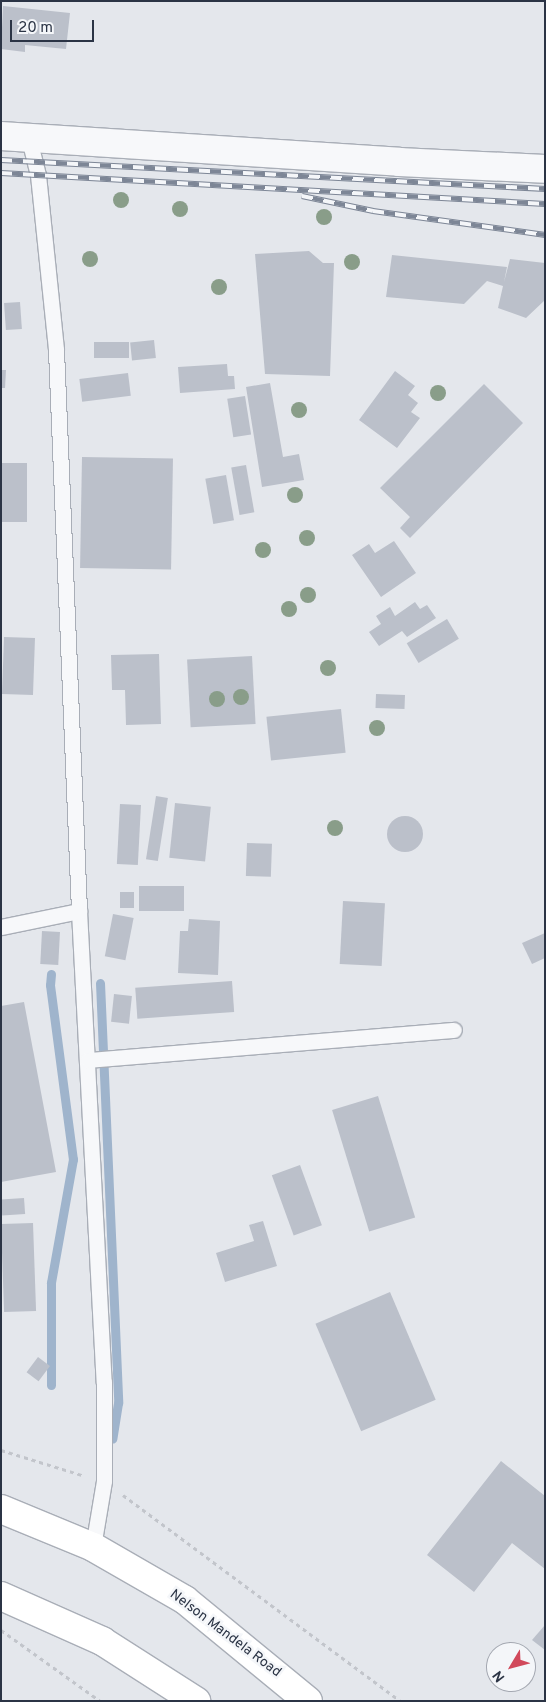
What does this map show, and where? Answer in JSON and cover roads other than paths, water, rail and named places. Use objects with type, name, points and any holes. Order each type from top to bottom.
[{"type":"main road","name":"Nelson Mandela Road","points":[[1,1509],[93,1546],[184,1600],[308,1701]]},
{"type":"main road","points":[[1,1596],[102,1641],[196,1701]]},
{"type":"street","points":[[1,136],[545,169]]},
{"type":"lane","points":[[29,139],[38,175],[56,350],[79,911],[104,1382],[104,1481],[93,1546]]},
{"type":"lane","points":[[1,927],[79,911]]},
{"type":"lane","points":[[88,1060],[454,1030]]},
{"type":"waterway","points":[[51,974],[50,985],[73,1159],[51,1283],[51,1385]]},
{"type":"waterway","points":[[100,983],[118,1403],[112,1439]]},
{"type":"railway","points":[[1,160],[545,189]]},
{"type":"railway","points":[[1,173],[545,204]]},
{"type":"railway","points":[[302,196],[373,211],[545,235]]}]
